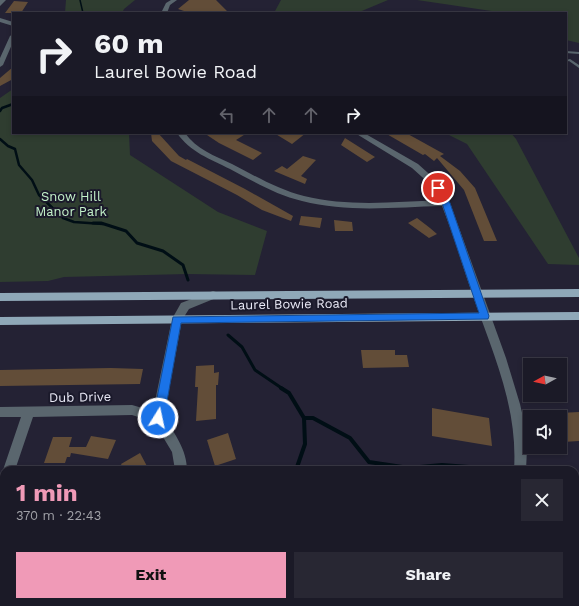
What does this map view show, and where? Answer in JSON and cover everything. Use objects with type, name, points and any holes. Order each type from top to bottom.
[{"type":"main road","name":"Laurel Bowie Road","points":[[0,297],[579,293]]},
{"type":"main road","name":"Laurel Bowie Road","points":[[0,321],[579,316]]},
{"type":"street","points":[[0,4],[3,0]]},
{"type":"street","points":[[164,12],[168,4],[174,0]]},
{"type":"street","points":[[0,20],[12,24]]},
{"type":"street","points":[[0,65],[12,38]]},
{"type":"street","points":[[182,134],[188,142],[203,152],[301,198],[320,202],[345,204],[446,203]]},
{"type":"street","points":[[361,134],[425,173],[438,188],[446,203],[518,416],[522,457],[521,466]]},
{"type":"street","points":[[182,466],[182,463],[173,443],[158,418],[177,319],[185,306],[213,296]]},
{"type":"street","name":"Dub Drive","points":[[0,412],[132,410],[158,418]]},
{"type":"street","points":[[10,466],[29,412]]},
{"type":"lane","points":[[567,52],[579,53]]},
{"type":"lane","points":[[567,61],[570,60],[579,67]]},
{"type":"green space","points":[[66,0],[135,0],[122,12],[65,12]]},
{"type":"green space","points":[[281,0],[388,0],[359,12],[275,12]]},
{"type":"green space","points":[[417,0],[579,0],[579,43],[567,40],[567,12],[498,12]]},
{"type":"green space","name":"Snow Hill Manor Park","points":[[12,90],[12,134],[129,134],[130,155],[218,212],[267,231],[255,275],[187,274],[64,277],[48,281],[0,282],[0,98]]},
{"type":"green space","points":[[447,134],[512,134],[516,139],[579,258],[579,265],[548,264],[467,144]]},
{"type":"building","points":[[189,0],[216,0],[228,12],[187,12],[178,9]]},
{"type":"building","points":[[14,1],[28,2],[22,12],[5,13]]},
{"type":"building","points":[[12,68],[12,80],[0,86],[0,78]]},
{"type":"building","points":[[151,134],[159,134],[179,156],[245,189],[293,216],[291,221],[262,210],[237,195],[171,161],[152,141]]},
{"type":"building","points":[[206,134],[245,134],[236,140],[262,153],[253,160],[219,143]]},
{"type":"building","points":[[276,134],[305,134],[292,144]]},
{"type":"building","points":[[387,134],[408,134],[444,154],[440,156],[460,171],[475,188],[497,241],[484,241],[464,190],[437,158],[434,161],[425,154],[423,155]]},
{"type":"building","points":[[345,138],[375,157],[367,162],[341,145]]},
{"type":"building","points":[[303,156],[316,160],[301,176],[307,179],[305,184],[274,171],[282,166],[287,169]]},
{"type":"building","points":[[301,216],[322,218],[320,228],[299,225]]},
{"type":"building","points":[[417,218],[437,234],[429,238],[408,223]]},
{"type":"building","points":[[334,220],[352,222],[353,231],[335,231]]},
{"type":"building","points":[[361,350],[395,350],[395,355],[407,355],[409,367],[363,368]]},
{"type":"building","points":[[214,365],[214,373],[219,372],[218,385],[216,385],[216,419],[196,421],[198,387],[195,387],[196,366]]},
{"type":"building","points":[[111,368],[143,369],[140,384],[0,386],[0,370]]},
{"type":"building","points":[[432,408],[489,418],[492,446],[432,436]]},
{"type":"building","points":[[579,412],[579,441],[567,442],[567,413]]},
{"type":"building","points":[[228,433],[236,459],[215,466],[207,440]]},
{"type":"building","points":[[91,436],[116,440],[108,459],[71,453],[70,457],[67,457],[65,463],[44,463],[53,437],[72,437],[69,447],[86,447]]},
{"type":"building","points":[[140,453],[147,466],[122,466],[121,464]]},
{"type":"waterway","points":[[80,0],[83,12]]},
{"type":"waterway","points":[[0,111],[2,108],[12,104]]},
{"type":"waterway","points":[[0,139],[8,146],[15,149],[19,165],[32,180],[39,195],[63,218],[74,222],[103,224]]},
{"type":"waterway","points":[[93,223],[101,223],[126,231],[137,243],[163,251],[183,265],[188,280]]},
{"type":"waterway","points":[[228,335],[242,347],[255,370],[283,389]]},
{"type":"waterway","points":[[281,388],[289,393],[304,418]]},
{"type":"waterway","points":[[297,466],[305,444],[304,418]]},
{"type":"waterway","points":[[304,418],[313,418],[350,438],[369,462],[396,466]]},
{"type":"waterway","points":[[431,466],[455,466]]},
{"type":"route","points":[[158,418],[177,319],[485,316],[446,203],[438,188]]}]
